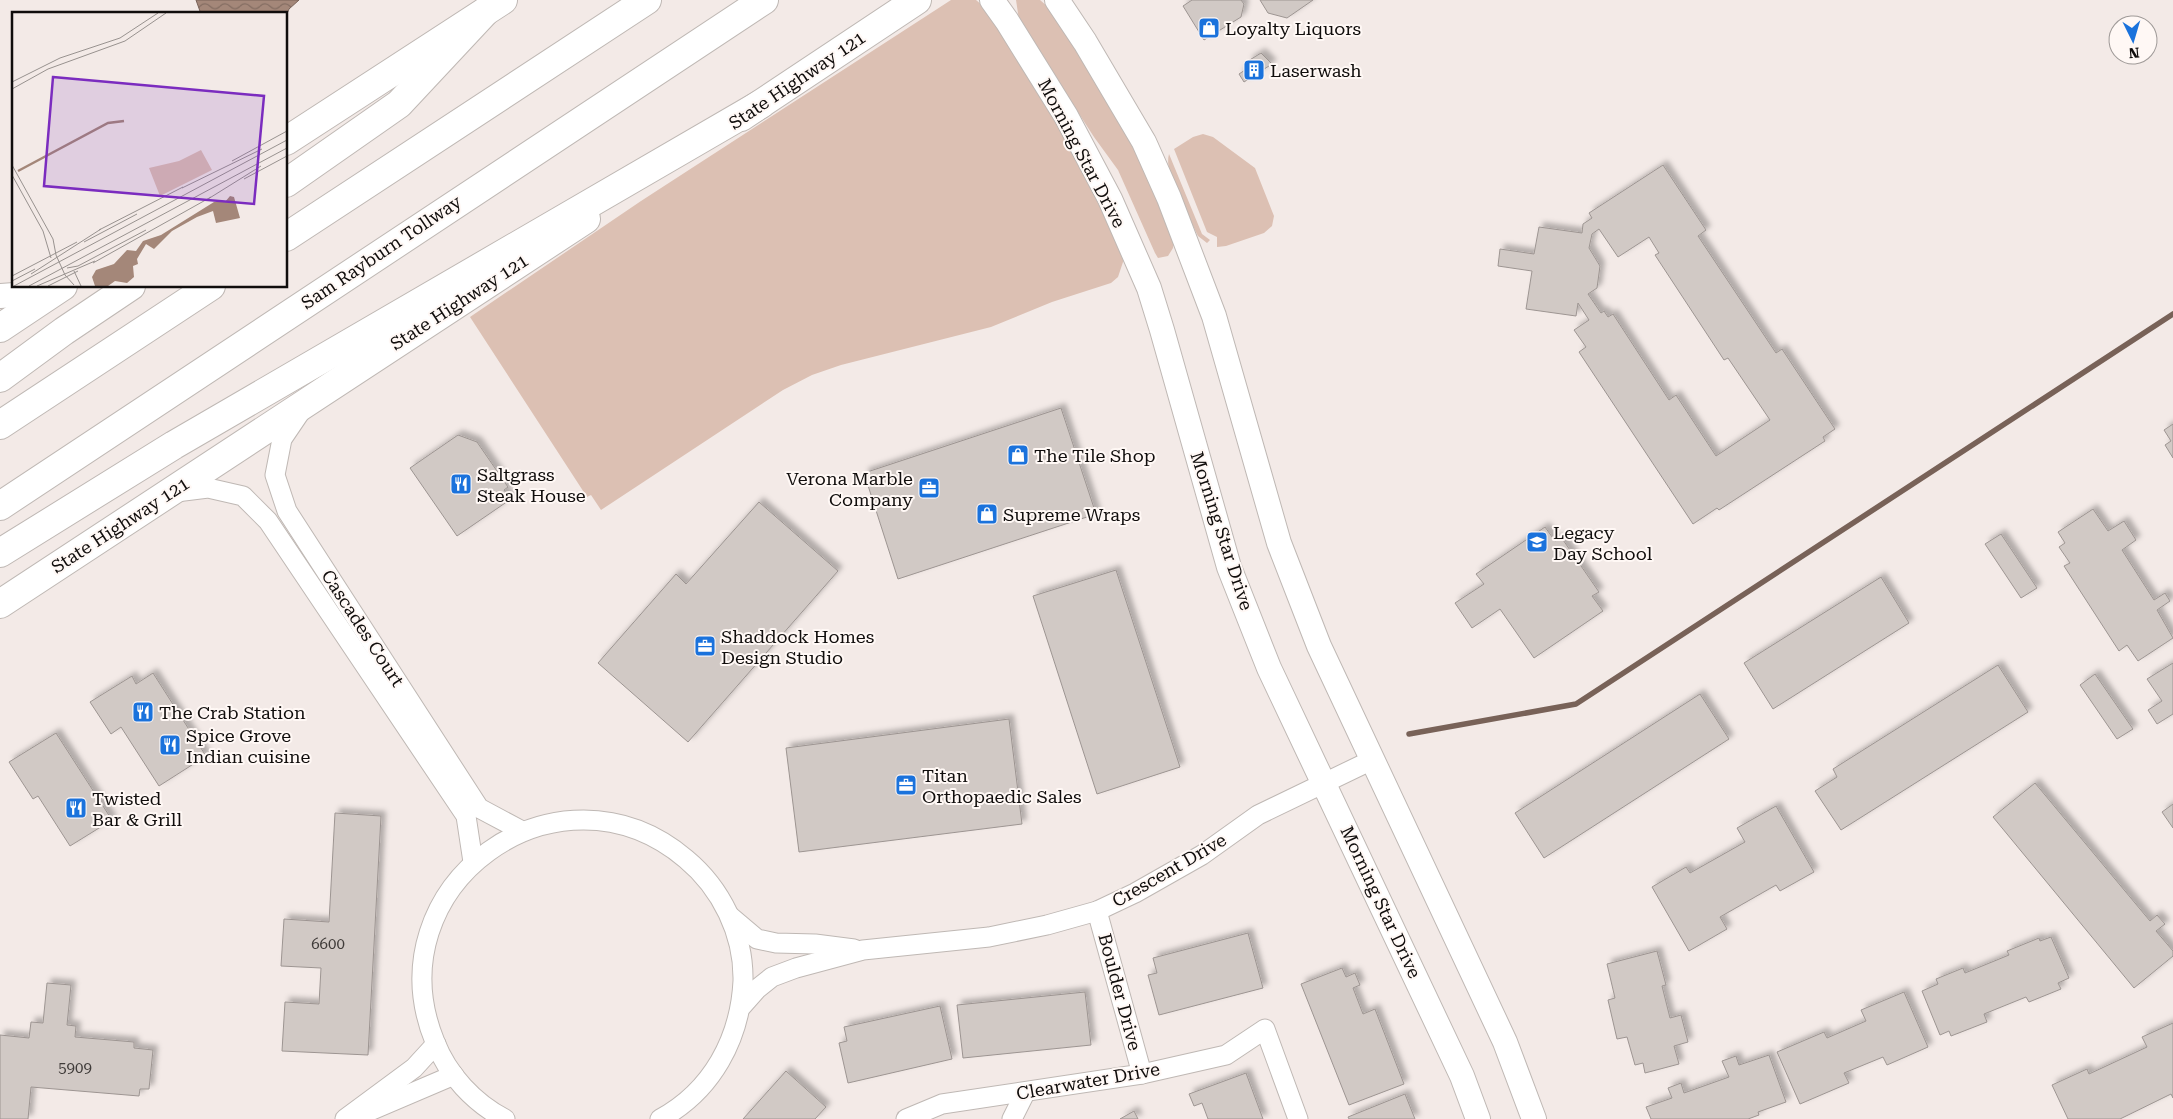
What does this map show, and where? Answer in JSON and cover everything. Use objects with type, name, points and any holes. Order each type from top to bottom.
[{"type":"main road","points":[[288,236],[647,0]]},
{"type":"main road","name":"Sam Rayburn Tollway","points":[[0,506],[764,0]]},
{"type":"main road","name":"State Highway 121","points":[[0,604],[916,0]]},
{"type":"main road","points":[[288,140],[494,6]]},
{"type":"main road","points":[[288,182],[399,104],[494,6]]},
{"type":"main road","points":[[0,553],[182,441],[761,104]]},
{"type":"main road","points":[[0,378],[64,331],[128,288]]},
{"type":"main road","points":[[0,425],[208,288]]},
{"type":"main road","points":[[0,328],[59,289]]},
{"type":"street","name":"Morning Star Drive","points":[[992,0],[1066,116],[1110,199],[1148,288],[1162,330],[1229,567],[1269,668],[1325,781],[1462,1076],[1478,1119]]},
{"type":"street","points":[[1057,0],[1085,42],[1144,142],[1169,198],[1214,316],[1279,543],[1319,646],[1505,1042],[1534,1119]]},
{"type":"street","points":[[0,296],[59,289]]},
{"type":"street","name":"Cascades Court","points":[[309,399],[282,439],[275,475],[287,511],[480,808],[522,831]]},
{"type":"street","name":"Cascades Court","points":[[168,494],[208,488],[243,496],[268,521],[466,816],[473,862]]},
{"type":"street","name":"Crescent Drive","points":[[742,1006],[757,989],[772,977],[796,968],[863,950],[989,938],[1097,911],[1135,894],[1202,855],[1258,815],[1325,781],[1372,760]]},
{"type":"street","points":[[505,1119],[494,1113],[466,1090],[443,1061],[429,1028],[422,993],[424,956],[433,922],[450,890],[473,862],[496,844],[522,831],[571,820],[621,824],[666,842],[704,874],[731,916],[743,965],[742,1006],[729,1046],[707,1082],[676,1110],[660,1119]]},
{"type":"street","name":"Boulder Drive","points":[[1097,911],[1142,1074]]},
{"type":"street","name":"Crescent Drive","points":[[731,916],[757,939],[776,944],[815,944],[863,950]]},
{"type":"street","name":"Clearwater Drive","points":[[906,1119],[942,1104],[1142,1074],[1226,1055],[1265,1028],[1298,1119]]},
{"type":"street","points":[[345,1119],[414,1068],[436,1044]]},
{"type":"street","points":[[352,1119],[454,1075]]},
{"type":"street","points":[[1012,1119],[1025,1093]]},
{"type":"shaded area","points":[[951,0],[976,0],[983,6],[1051,110],[1100,202],[1124,259],[1118,277],[1111,283],[1052,302],[991,327],[841,365],[812,375],[783,390],[601,510],[591,495],[587,497],[470,317],[641,201]]},
{"type":"shaded area","points":[[1016,0],[1040,0],[1048,7],[1083,58],[1137,155],[1171,226],[1174,238],[1173,248],[1168,256],[1158,258],[1155,253],[1118,170],[1094,137],[1023,27],[1019,20]]},
{"type":"shaded area","points":[[1203,134],[1213,137],[1255,168],[1274,216],[1272,226],[1264,233],[1226,246],[1217,247],[1217,237],[1207,232],[1174,149],[1193,137]]},
{"type":"shaded area","points":[[1169,154],[1202,234],[1210,240],[1207,243],[1198,236],[1178,195],[1170,172]]},
{"type":"water","points":[[196,0],[299,0],[288,12],[200,12]]},
{"type":"building","name":"Loyalty Liquors","points":[[1192,0],[1241,0],[1244,4],[1241,17],[1204,40],[1183,6]]},
{"type":"building","points":[[1260,0],[1313,0],[1287,18],[1268,13]]},
{"type":"building","name":"Laserwash","points":[[1261,53],[1272,64],[1244,82],[1239,74],[1251,66],[1248,61]]},
{"type":"building","points":[[1663,165],[1706,230],[1698,236],[1776,353],[1782,349],[1835,429],[1823,437],[1825,441],[1719,510],[1717,508],[1693,524],[1579,352],[1586,347],[1574,330],[1589,320],[1578,303],[1576,316],[1526,309],[1532,271],[1498,266],[1500,249],[1534,254],[1539,227],[1582,233],[1583,224],[1592,218],[1589,213]],"holes":[[[1599,229],[1618,257],[1649,237],[1659,253],[1655,255],[1724,360],[1728,358],[1770,420],[1716,456],[1676,395],[1669,400],[1613,314],[1608,317],[1604,311],[1601,313],[1588,294],[1597,288],[1600,266],[1589,248],[1592,234]]]},
{"type":"building","points":[[1061,408],[1096,514],[898,579],[864,473]]},
{"type":"building","points":[[2173,424],[2173,458],[2165,445],[2171,441],[2164,430]]},
{"type":"building","points":[[458,435],[477,442],[508,487],[504,490],[511,499],[457,536],[410,468]]},
{"type":"building","points":[[759,502],[838,571],[688,742],[598,663],[676,574],[686,584]]},
{"type":"building","points":[[2093,509],[2108,531],[2124,521],[2136,540],[2122,550],[2154,600],[2165,593],[2170,601],[2157,610],[2173,638],[2138,661],[2127,645],[2119,651],[2064,566],[2070,563],[2059,547],[2065,543],[2058,532]]},
{"type":"building","points":[[1545,527],[1555,541],[1561,537],[1599,592],[1592,596],[1603,611],[1534,658],[1500,609],[1472,628],[1455,603],[1484,584],[1476,574]]},
{"type":"building","points":[[2001,534],[2037,588],[2021,598],[1985,544]]},
{"type":"building","points":[[1116,570],[1180,767],[1097,794],[1033,596]]},
{"type":"building","points":[[1881,577],[1909,623],[1773,709],[1744,663]]},
{"type":"building","points":[[2173,663],[2173,714],[2157,724],[2148,710],[2162,701],[2147,679]]},
{"type":"building","points":[[1998,665],[2028,712],[1841,830],[1815,791],[1837,777],[1833,769]]},
{"type":"building","points":[[153,673],[206,756],[159,786],[121,727],[111,734],[90,702],[132,676],[136,684]]},
{"type":"building","points":[[2095,674],[2133,729],[2117,739],[2080,685]]},
{"type":"building","points":[[1700,694],[1729,739],[1544,858],[1515,813]]},
{"type":"building","points":[[1009,719],[1022,824],[799,852],[786,748]]},
{"type":"building","points":[[56,733],[112,820],[70,846],[38,796],[33,799],[9,762]]},
{"type":"building","points":[[2035,783],[2150,921],[2157,915],[2165,924],[2156,931],[2173,951],[2173,956],[2134,988],[1993,817]]},
{"type":"building","points":[[2173,804],[2173,828],[2162,812]]},
{"type":"building","points":[[1776,806],[1814,872],[1780,891],[1776,885],[1720,917],[1727,929],[1689,951],[1652,887],[1686,867],[1690,873],[1745,842],[1737,828]]},
{"type":"building","points":[[335,813],[381,816],[368,1055],[282,1051],[285,1002],[319,1004],[321,968],[281,966],[284,919],[329,922]]},
{"type":"building","points":[[1248,933],[1263,988],[1159,1015],[1148,975],[1157,973],[1153,958]]},
{"type":"building","points":[[2051,937],[2069,978],[2058,983],[2061,989],[2029,1002],[2026,997],[1984,1014],[1987,1022],[1951,1036],[1949,1031],[1940,1035],[1922,991],[1938,984],[1936,979],[1963,968],[1965,973],[2009,955],[2007,951],[2039,938],[2040,941]]},
{"type":"building","points":[[1657,951],[1666,985],[1662,986],[1670,1018],[1681,1015],[1688,1042],[1674,1046],[1679,1064],[1645,1073],[1643,1063],[1635,1065],[1627,1037],[1617,1039],[1608,1000],[1615,998],[1607,964]]},
{"type":"building","points":[[1342,968],[1346,977],[1355,973],[1360,985],[1353,988],[1363,1014],[1375,1009],[1404,1084],[1349,1105],[1301,984]]},
{"type":"building","points":[[47,983],[71,985],[67,1025],[76,1026],[75,1037],[134,1042],[134,1048],[153,1050],[149,1089],[140,1089],[139,1096],[31,1087],[28,1119],[0,1119],[0,1035],[29,1038],[31,1022],[43,1023]]},
{"type":"building","points":[[1085,992],[1091,1045],[963,1058],[957,1005]]},
{"type":"building","points":[[1904,992],[1928,1047],[1887,1065],[1883,1057],[1844,1073],[1849,1083],[1800,1104],[1777,1052],[1824,1032],[1827,1038],[1866,1021],[1861,1010]]},
{"type":"building","points":[[940,1006],[952,1059],[848,1083],[839,1043],[847,1041],[844,1027]]},
{"type":"building","points":[[2173,1023],[2173,1098],[2171,1094],[2120,1119],[2068,1119],[2052,1085],[2087,1069],[2089,1074],[2147,1047],[2142,1037]]},
{"type":"building","points":[[1769,1055],[1786,1102],[1758,1112],[1759,1115],[1748,1119],[1651,1119],[1646,1107],[1672,1098],[1668,1088],[1681,1083],[1684,1093],[1729,1077],[1722,1061],[1736,1056],[1739,1065]]},
{"type":"building","points":[[786,1071],[826,1107],[815,1119],[743,1119]]},
{"type":"building","points":[[1246,1073],[1263,1119],[1208,1119],[1202,1103],[1194,1106],[1189,1094]]},
{"type":"building","points":[[1405,1094],[1415,1119],[1349,1119],[1348,1117]]},
{"type":"building","points":[[1134,1111],[1138,1119],[1120,1119]]},
{"type":"waterway","points":[[1409,734],[1576,704],[2173,314]]},
{"type":"place","name":"Loyalty Liquors","points":[[1209,28]]},
{"type":"place","name":"Laserwash","points":[[1254,70]]},
{"type":"place","name":"The Tile Shop","points":[[1018,455]]},
{"type":"place","name":"Saltgrass Steak House","points":[[461,484]]},
{"type":"place","name":"Verona Marble Company","points":[[929,488]]},
{"type":"place","name":"Supreme Wraps","points":[[987,514]]},
{"type":"place","name":"Legacy Day School","points":[[1537,542]]},
{"type":"place","name":"Shaddock Homes Design Studio","points":[[705,646]]},
{"type":"place","name":"The Crab Station","points":[[143,712]]},
{"type":"place","name":"Spice Grove Indian cuisine","points":[[170,745]]},
{"type":"place","name":"Titan Orthopaedic Sales","points":[[906,785]]},
{"type":"place","name":"Twisted Bar & Grill","points":[[76,808]]}]
